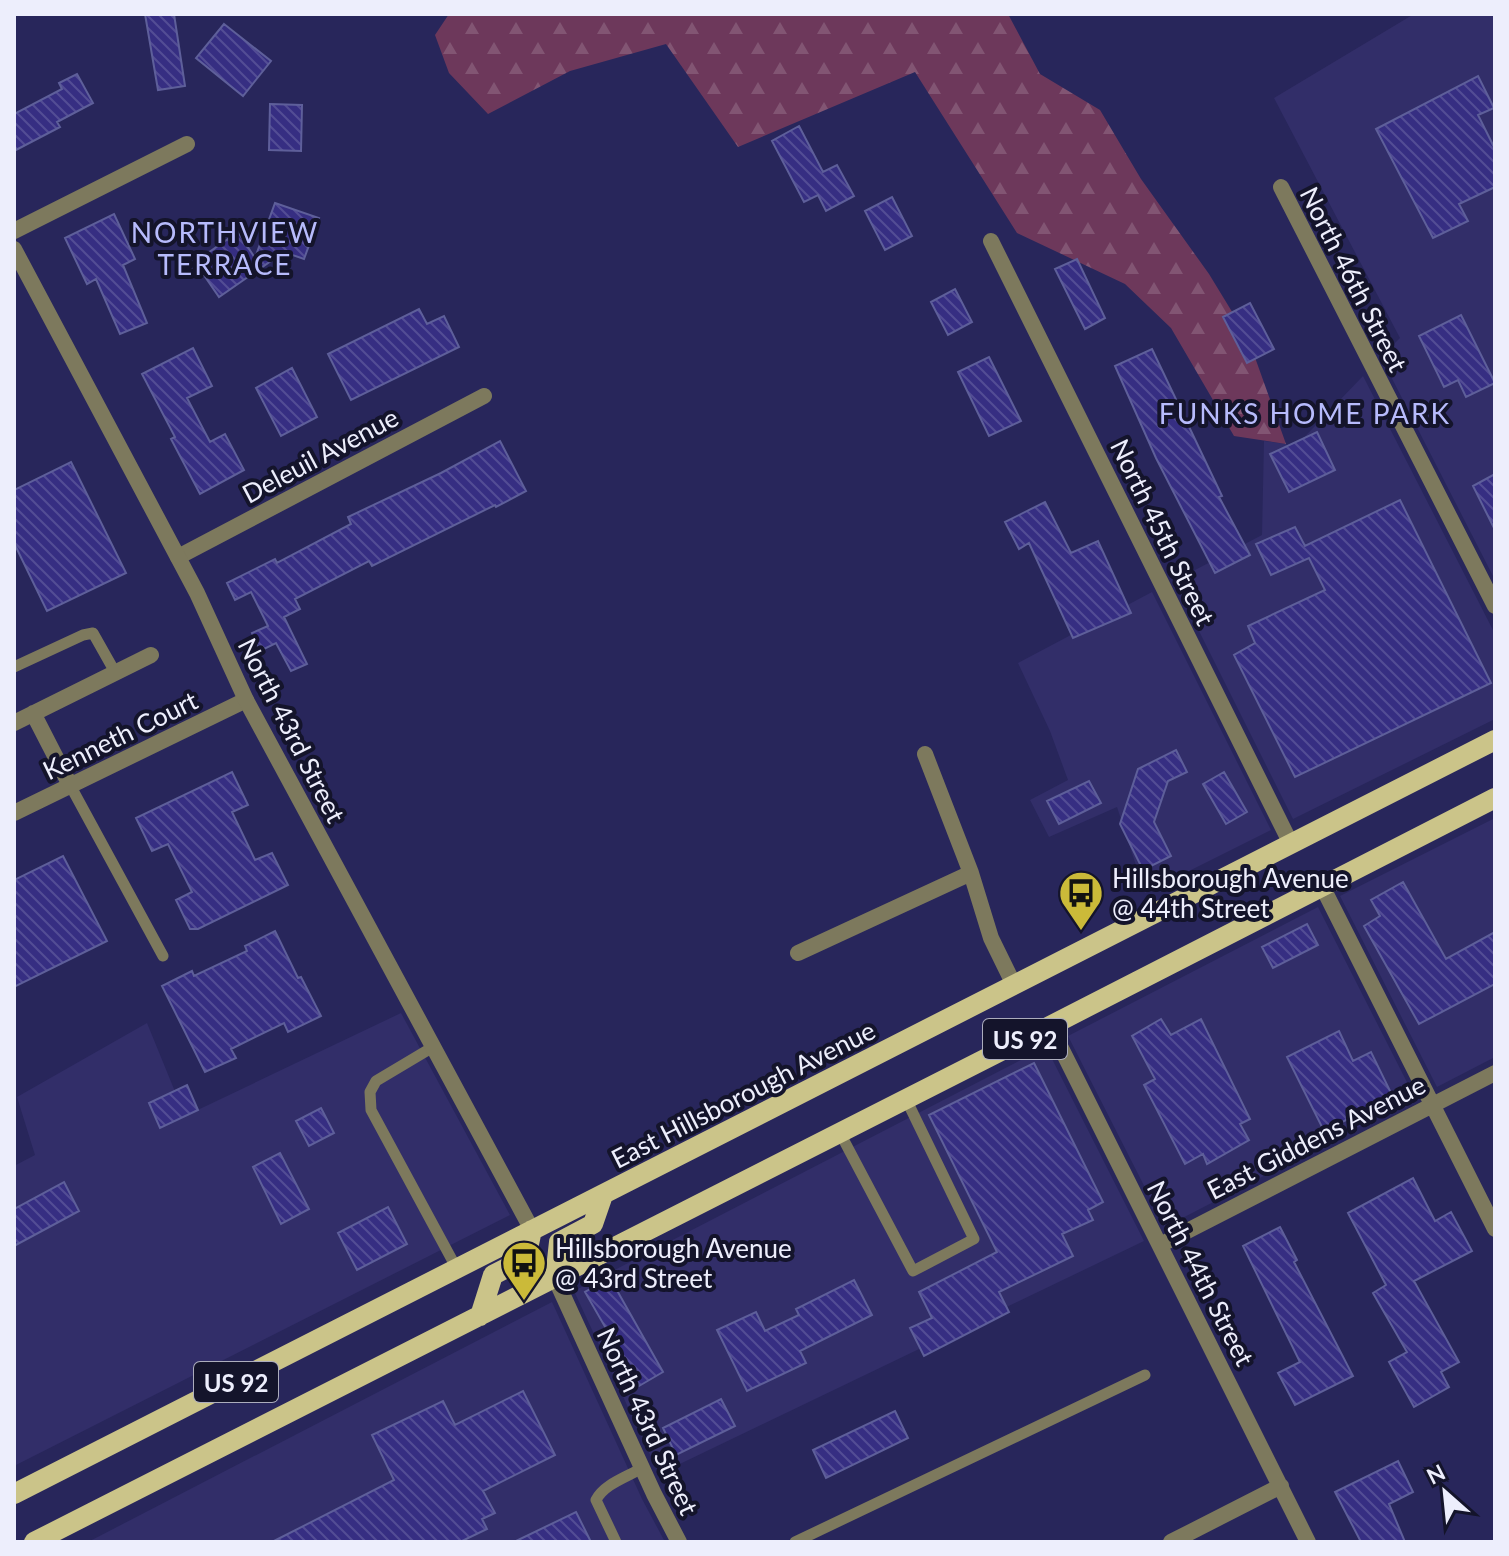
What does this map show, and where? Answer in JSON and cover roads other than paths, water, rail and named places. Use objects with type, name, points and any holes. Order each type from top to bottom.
[{"type":"main road","name":"East Hillsborough Avenue","points":[[14,1494],[1495,740]]},
{"type":"main road","name":"US 92","points":[[34,1542],[1495,798]]},
{"type":"main road","points":[[555,1278],[559,1242],[593,1224],[603,1195]]},
{"type":"main road","points":[[480,1316],[493,1275],[526,1258],[532,1230]]},
{"type":"street","points":[[14,231],[187,144]]},
{"type":"street","name":"North 46th Street","points":[[1281,187],[1495,606]]},
{"type":"street","name":"North 45th Street","points":[[991,241],[1291,844]]},
{"type":"street","name":"North 43rd Street","points":[[14,249],[197,593],[246,700],[532,1230]]},
{"type":"street","name":"Deleuil Avenue","points":[[178,557],[484,396]]},
{"type":"street","points":[[14,723],[151,655]]},
{"type":"street","name":"Kenneth Court","points":[[14,813],[246,700]]},
{"type":"street","points":[[33,713],[70,785]]},
{"type":"street","points":[[925,754],[971,873],[991,938],[1014,985]]},
{"type":"street","points":[[798,953],[971,873]]},
{"type":"street","points":[[1322,886],[1495,1229]]},
{"type":"street","name":"North 44th Street","points":[[1050,1026],[1308,1542]]},
{"type":"street","name":"East Giddens Avenue","points":[[1160,1245],[1495,1073]]},
{"type":"street","name":"North 43rd Street","points":[[555,1278],[679,1542]]},
{"type":"street","points":[[1171,1542],[1281,1486]]},
{"type":"lane","points":[[14,667],[93,633],[115,672]]},
{"type":"lane","points":[[70,785],[163,956]]},
{"type":"lane","points":[[433,1047],[376,1081],[370,1092],[371,1110],[457,1269]]},
{"type":"lane","points":[[840,1133],[913,1271],[974,1239],[906,1099]]},
{"type":"lane","points":[[795,1542],[1145,1375]]},
{"type":"lane","points":[[616,1542],[596,1500],[604,1489],[642,1468]]},
{"type":"place","name":"Hillsborough Avenue @ 44th Street","points":[[1081,932]]},
{"type":"place","name":"Hillsborough Avenue @ 43rd Street","points":[[524,1302]]},
{"type":"district","name":"NORTHVIEW TERRACE","points":[[225,248]]},
{"type":"district","name":"FUNKS HOME PARK","points":[[1305,413]]}]
